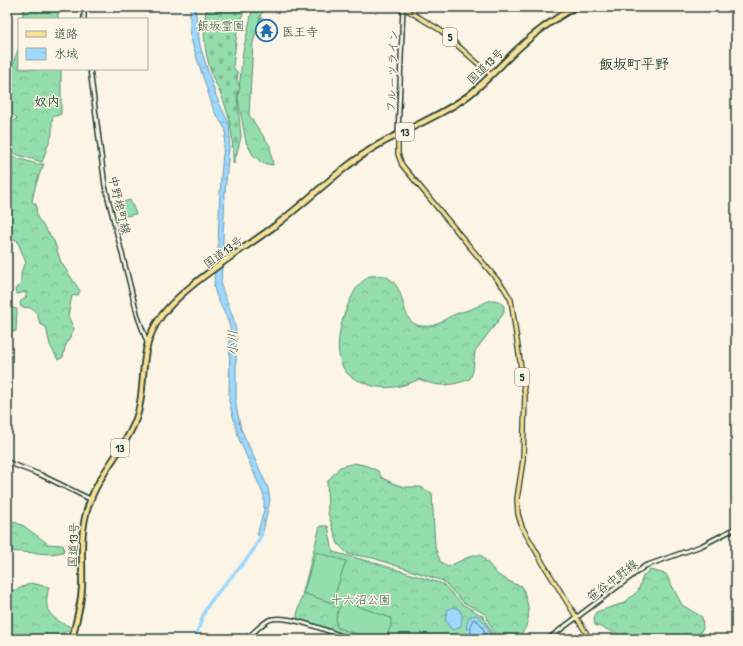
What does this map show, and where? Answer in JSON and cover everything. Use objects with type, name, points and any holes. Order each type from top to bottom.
[{"type":"highway","name":"国道13号","points":[[72,639],[81,596],[82,533],[90,499],[99,479],[127,437],[136,418],[141,398],[143,366],[147,342],[157,322],[168,308],[206,276],[275,226],[360,158],[468,96],[534,34],[575,7]]},
{"type":"main road","name":"5","points":[[403,7],[440,30],[491,75]]},
{"type":"main road","name":"5","points":[[398,135],[398,154],[402,166],[504,288],[511,300],[525,395],[522,460],[517,499],[518,514],[530,542],[590,639]]},
{"type":"street","points":[[84,7],[84,18]]},
{"type":"street","name":"フルーツライン","points":[[398,135],[403,7]]},
{"type":"street","name":"中野梍町線","points":[[90,70],[105,186],[138,317],[147,342]]},
{"type":"street","points":[[7,462],[41,475],[90,499]]},
{"type":"street","name":"笹谷中野線","points":[[548,639],[645,566],[696,548],[736,528]]},
{"type":"street","points":[[245,639],[270,620],[281,619],[292,620],[350,639]]},
{"type":"green space","points":[[24,7],[58,7],[58,18],[22,18]]},
{"type":"green space","name":"飯坂霊園","points":[[207,7],[244,7],[241,26],[238,27],[237,32],[233,67],[238,73],[237,80],[240,88],[237,96],[241,137],[234,164],[230,122],[214,80],[206,53],[204,25]]},
{"type":"green space","points":[[253,7],[268,7],[261,14],[253,43],[249,115],[270,146],[273,165],[262,163],[253,155],[246,142],[238,99],[243,51]]},
{"type":"green space","points":[[261,17],[270,24],[261,33],[259,33],[257,29],[261,23],[259,20]]},
{"type":"green space","points":[[18,50],[18,70],[61,71],[61,114],[53,117],[52,134],[42,162],[15,154],[12,152],[11,144],[7,143],[7,126],[17,118],[7,109],[7,81]]},
{"type":"green space","points":[[7,155],[37,164],[44,164],[36,183],[32,202],[36,204],[37,217],[54,241],[61,262],[80,291],[78,295],[72,296],[68,316],[74,329],[65,347],[63,357],[58,360],[50,345],[46,327],[40,324],[37,313],[31,308],[21,307],[20,302],[26,297],[26,292],[17,294],[15,291],[21,283],[22,270],[26,263],[17,240],[7,240],[7,182],[13,175],[7,170]]},
{"type":"green space","points":[[130,200],[136,214],[120,217],[117,207],[120,203]]},
{"type":"green space","points":[[369,276],[385,276],[393,281],[398,288],[409,319],[414,324],[422,326],[433,326],[452,316],[491,300],[498,301],[504,306],[504,313],[475,351],[473,371],[470,379],[457,383],[438,385],[419,379],[400,386],[387,388],[367,384],[355,379],[346,372],[341,363],[339,353],[340,329],[353,295],[359,285]]},
{"type":"green space","points":[[7,301],[12,308],[17,309],[16,331],[9,333],[7,349]]},
{"type":"green space","points":[[355,463],[378,471],[382,478],[395,484],[404,487],[420,487],[432,493],[435,547],[440,561],[447,567],[473,555],[481,555],[498,575],[514,584],[522,586],[527,600],[528,620],[522,633],[517,639],[501,639],[495,635],[485,614],[463,602],[443,581],[373,558],[348,554],[338,544],[328,513],[327,482],[340,467]]},
{"type":"green space","points":[[7,519],[24,526],[48,544],[63,545],[63,552],[51,554],[7,551]]},
{"type":"green space","name":"十六沼公園","points":[[320,526],[328,526],[333,552],[372,562],[443,584],[462,604],[483,616],[495,639],[350,639],[350,637],[297,619]]},
{"type":"green space","points":[[316,552],[346,561],[332,603],[303,593]]},
{"type":"green space","points":[[650,570],[666,574],[682,605],[702,617],[703,628],[696,639],[632,639],[595,625],[594,619],[596,612],[624,603],[638,591],[643,576]]},
{"type":"green space","points":[[31,583],[49,587],[47,603],[50,614],[59,621],[73,628],[57,636],[49,638],[7,639],[7,591],[16,590]]},
{"type":"green space","points":[[346,602],[391,618],[391,625],[386,638],[371,639],[338,628],[336,622],[337,614],[343,603]]},
{"type":"water","points":[[190,7],[195,7],[200,46],[216,96],[229,124],[230,138],[225,193],[221,286],[233,317],[236,331],[236,406],[241,429],[268,488],[270,500],[262,536],[257,535],[264,510],[264,496],[239,439],[229,401],[230,328],[216,296],[214,285],[218,252],[219,206],[226,130],[214,111],[190,36]]},
{"type":"water","points":[[453,607],[460,610],[462,615],[461,626],[455,630],[450,628],[445,619],[448,609]]},
{"type":"water","points":[[477,615],[486,625],[492,639],[466,639],[467,622],[470,616]]},
{"type":"waterway","name":"小川","points":[[195,639],[207,608],[215,595],[253,551],[262,531]]},
{"type":"waterway","points":[[732,639],[736,605]]},
{"type":"place","name":"医王寺","points":[[267,31]]},
{"type":"district","name":"飯坂町平野","points":[[634,63]]},
{"type":"district","name":"奴内","points":[[47,101]]}]
